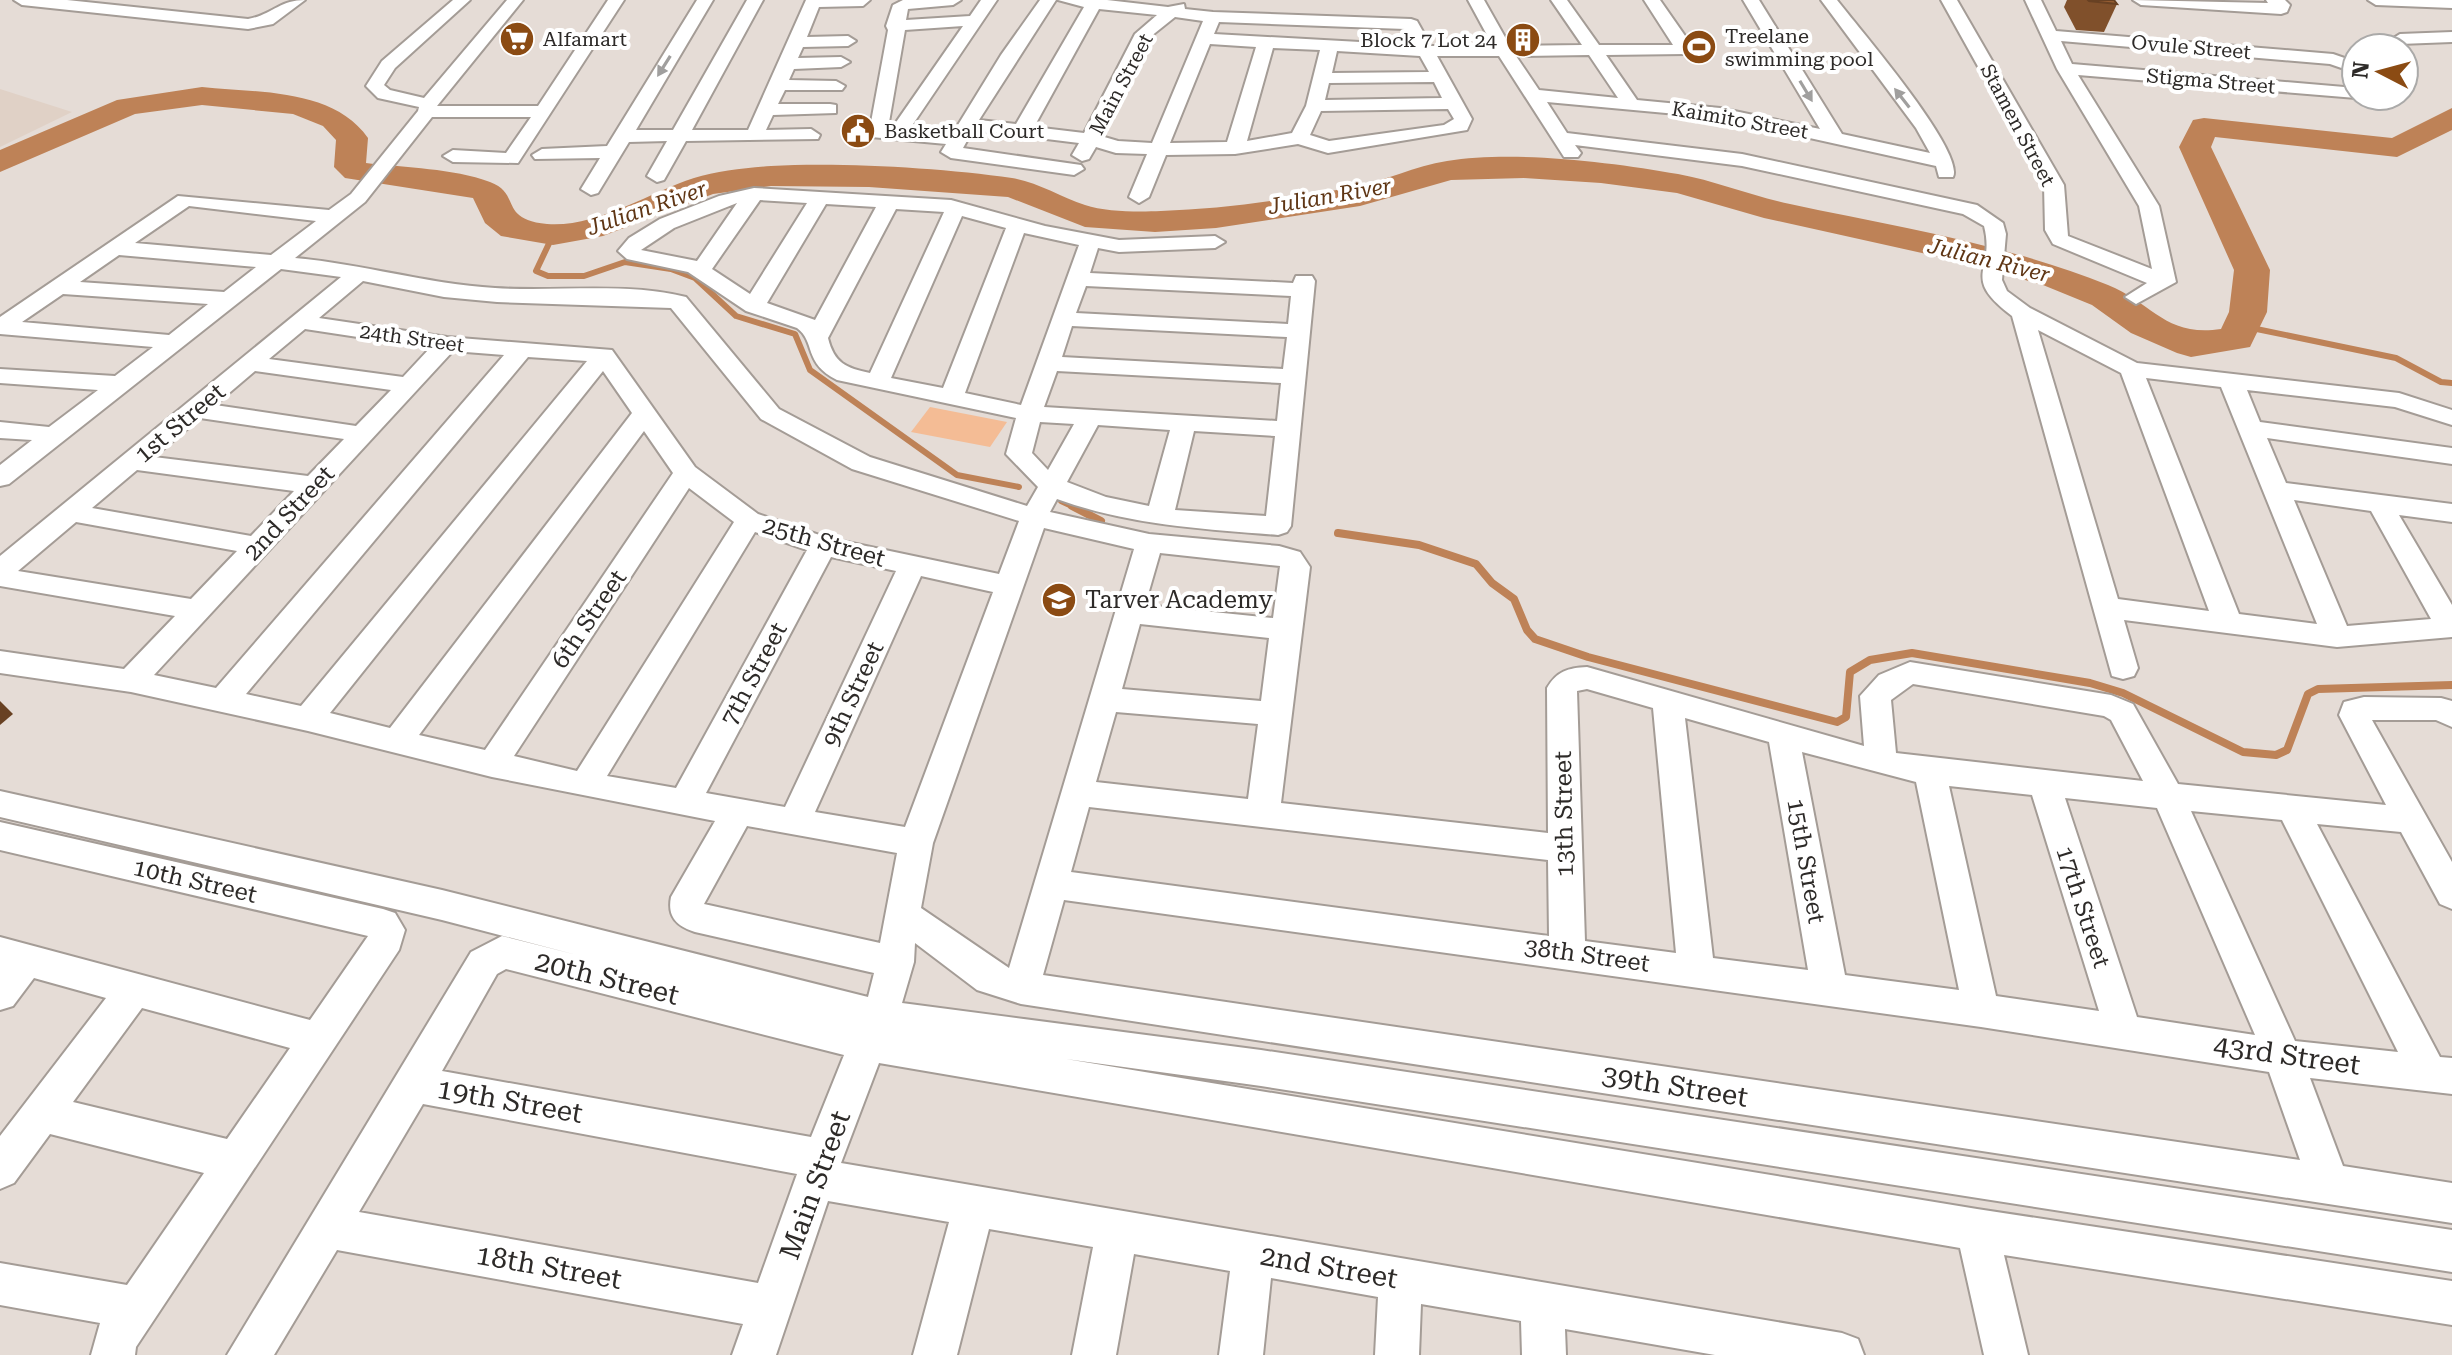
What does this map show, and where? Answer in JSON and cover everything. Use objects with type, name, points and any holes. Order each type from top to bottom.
[{"type":"street","points":[[22,0],[248,24],[267,21],[297,0]]},
{"type":"street","points":[[105,10],[121,0]]},
{"type":"street","points":[[462,0],[388,65],[375,86],[384,94],[427,108],[544,111]]},
{"type":"street","points":[[0,478],[358,198],[385,160],[515,0]]},
{"type":"street","points":[[453,156],[511,159],[616,0]]},
{"type":"street","points":[[591,189],[705,0]]},
{"type":"street","points":[[657,176],[755,0]]},
{"type":"street","points":[[953,0],[902,3],[894,26],[899,45],[878,133],[1022,131],[1091,139],[1116,147],[1160,149],[1235,148],[1299,138],[1328,147],[1446,130],[1460,126],[1463,119],[1416,27],[1404,22],[1213,17],[1066,0]]},
{"type":"street","points":[[897,134],[989,0]]},
{"type":"street","points":[[961,132],[1048,0]]},
{"type":"street","name":"Main Street","points":[[961,132],[951,149],[955,153],[1070,176],[1143,34],[1190,0]]},
{"type":"street","points":[[1476,0],[1504,50],[1566,145],[1742,160],[1970,209],[1993,223],[1991,280],[1998,295],[2022,313],[2131,369],[2399,400],[2452,418]]},
{"type":"street","points":[[1559,0],[1630,102]]},
{"type":"street","points":[[1206,39],[1429,51],[1666,52],[1682,47],[1652,0]]},
{"type":"street","points":[[1751,0],[1835,138]]},
{"type":"street","points":[[1829,0],[1925,127],[1945,162],[1950,205]]},
{"type":"street","name":"Stamen Street","points":[[1949,0],[2054,185],[2055,230],[2060,240],[2165,282]]},
{"type":"street","points":[[2033,0],[2066,69],[2149,206],[2165,282],[2136,297]]},
{"type":"street","points":[[2141,0],[2281,9],[2282,5],[2274,0]]},
{"type":"street","points":[[2376,0],[2452,3]]},
{"type":"street","points":[[755,134],[780,85],[795,42],[815,21],[814,1],[863,1]]},
{"type":"street","points":[[1022,131],[1094,4]]},
{"type":"street","points":[[1139,197],[1213,17]]},
{"type":"street","points":[[894,26],[976,20]]},
{"type":"street","name":"Ovule Street","points":[[2050,35],[2340,62]]},
{"type":"street","points":[[2420,38],[2452,37]]},
{"type":"street","points":[[795,42],[848,41]]},
{"type":"street","points":[[933,43],[961,42]]},
{"type":"street","points":[[1235,148],[1266,42]]},
{"type":"street","points":[[1299,138],[1315,106],[1330,45]]},
{"type":"street","points":[[788,64],[841,62]]},
{"type":"street","name":"Stigma Street","points":[[2066,69],[2340,92]]},
{"type":"street","points":[[1323,78],[1441,77]]},
{"type":"street","points":[[780,85],[836,86]]},
{"type":"street","name":"Kaimito Street","points":[[1533,95],[1720,113],[1945,162]]},
{"type":"street","points":[[1315,106],[1455,103]]},
{"type":"street","points":[[882,108],[913,111]]},
{"type":"street","points":[[768,110],[830,109]]},
{"type":"street","points":[[542,161],[616,144],[677,137],[811,135]]},
{"type":"street","points":[[701,270],[754,194]]},
{"type":"street","points":[[1215,242],[1149,247],[1090,242],[1017,226],[956,207],[754,194],[725,198],[642,238],[629,251],[634,255],[701,270],[754,306],[805,323],[816,339],[821,356],[831,368],[877,383],[1030,414],[1289,429]]},
{"type":"street","points":[[754,306],[820,198]]},
{"type":"street","points":[[0,327],[185,200],[333,217]]},
{"type":"street","points":[[816,339],[889,202]]},
{"type":"street","points":[[877,383],[956,207]]},
{"type":"street","points":[[951,398],[1017,226]]},
{"type":"street","points":[[1077,279],[1304,285],[1278,526],[1155,530],[1127,514],[1051,485],[1030,472],[1019,454],[1030,414],[1064,319],[1077,279],[1090,242]]},
{"type":"street","points":[[115,248],[277,261],[483,294],[647,298],[678,302],[770,414],[861,463],[1034,517],[1155,530],[1290,559],[1296,567],[1285,629],[1263,814]]},
{"type":"street","name":"1st Street","points":[[0,574],[359,273]]},
{"type":"street","points":[[57,287],[229,299]]},
{"type":"street","points":[[2022,313],[2109,608],[2123,668]]},
{"type":"street","points":[[1064,319],[1299,331]]},
{"type":"street","name":"24th Street","points":[[303,322],[447,344],[522,349]]},
{"type":"street","points":[[0,327],[174,342]]},
{"type":"street","name":"2nd Street","points":[[131,681],[447,344]]},
{"type":"street","points":[[223,701],[522,349],[604,355]]},
{"type":"street","points":[[308,719],[604,355]]},
{"type":"street","name":"25th Street","points":[[604,355],[686,473],[749,520],[823,546],[1010,586]]},
{"type":"street","points":[[1048,363],[1295,377]]},
{"type":"street","points":[[252,364],[409,385]]},
{"type":"street","points":[[2131,369],[2228,623]]},
{"type":"street","points":[[0,376],[120,384]]},
{"type":"street","points":[[2231,381],[2337,637]]},
{"type":"street","points":[[196,410],[363,434]]},
{"type":"street","points":[[397,742],[645,413]]},
{"type":"street","name":"Main Street","points":[[754,1355],[819,1169],[883,1005],[904,915],[916,843],[1034,517],[1090,418]]},
{"type":"street","points":[[1021,988],[1184,423]]},
{"type":"street","points":[[2252,428],[2452,456]]},
{"type":"street","points":[[0,430],[55,435]]},
{"type":"street","points":[[133,462],[315,485]]},
{"type":"street","name":"6th Street","points":[[492,765],[686,473]]},
{"type":"street","points":[[2278,490],[2452,513]]},
{"type":"street","points":[[2109,608],[2337,637],[2451,627],[2380,504]]},
{"type":"street","points":[[71,513],[258,546]]},
{"type":"street","points":[[585,785],[749,520]]},
{"type":"street","name":"7th Street","points":[[685,801],[823,546]]},
{"type":"street","name":"9th Street","points":[[794,822],[912,566]]},
{"type":"street","points":[[0,574],[198,610]]},
{"type":"street","points":[[1128,613],[1285,629]]},
{"type":"street","points":[[0,662],[131,681],[308,719],[585,785],[916,843]]},
{"type":"street","points":[[1881,763],[1875,696],[1890,683],[1910,673],[2111,706],[2129,721],[2169,798],[2283,1057],[2329,1184]]},
{"type":"street","name":"13th Street","points":[[1567,953],[1562,688],[1571,679],[1587,678],[1668,701]]},
{"type":"street","points":[[1102,699],[1275,714]]},
{"type":"street","points":[[1696,970],[1668,701],[1881,763],[1930,772],[2409,820]]},
{"type":"street","points":[[2452,715],[2441,709],[2355,710],[2354,715],[2452,894]]},
{"type":"street","name":"15th Street","points":[[1783,733],[1829,989]]},
{"type":"street","points":[[1930,772],[1981,1010]]},
{"type":"street","name":"17th Street","points":[[2044,783],[2123,1030]]},
{"type":"street","points":[[1077,793],[1564,848]]},
{"type":"street","points":[[0,804],[883,1005],[1977,1230],[2452,1303]]},
{"type":"street","points":[[2291,806],[2440,1074]]},
{"type":"street","points":[[738,812],[688,897],[686,909],[695,917],[883,1005],[1261,1068],[2452,1251]]},
{"type":"street","name":"10th Street","points":[[0,836],[383,924],[387,930],[386,939],[319,1039]]},
{"type":"street","name":"38th Street","points":[[1050,884],[2123,1030]]},
{"type":"street","name":"39th Street","points":[[904,915],[990,979],[1021,988],[2452,1203]]},
{"type":"street","name":"20th Street","points":[[414,1084],[484,963],[502,952],[883,1005]]},
{"type":"street","points":[[0,994],[14,957],[319,1039],[115,1340],[113,1355]]},
{"type":"street","points":[[0,1169],[134,990]]},
{"type":"street","name":"43rd Street","points":[[2123,1030],[2283,1057],[2440,1074]]},
{"type":"street","name":"19th Street","points":[[249,1355],[414,1084],[819,1169]]},
{"type":"street","points":[[42,1113],[236,1161]]},
{"type":"street","name":"2nd Street","points":[[819,1169],[974,1206],[1542,1303],[1699,1343],[1842,1355]]},
{"type":"street","points":[[935,1355],[974,1206]]},
{"type":"street","name":"18th Street","points":[[327,1227],[771,1307]]},
{"type":"street","points":[[1094,1355],[1117,1230]]},
{"type":"street","points":[[1977,1230],[2006,1355]]},
{"type":"street","points":[[1241,1355],[1253,1253]]},
{"type":"street","points":[[1397,1355],[1400,1279]]},
{"type":"street","points":[[0,1284],[136,1308]]},
{"type":"street","points":[[1542,1303],[1544,1355]]},
{"type":"shaded area","points":[[0,89],[72,112],[0,147]]},
{"type":"shaded area","points":[[930,407],[1007,422],[990,447],[911,432]]},
{"type":"building","points":[[2114,0],[2117,4],[2089,1]]},
{"type":"waterway","name":"Julian River","points":[[0,162],[128,106],[202,96],[298,106],[334,120],[352,138],[350,167],[356,171],[464,185],[485,191],[493,198],[497,216],[513,229],[553,235],[591,229],[706,185],[771,176],[869,177],[1014,188],[1085,217],[1155,222],[1216,218],[1360,196],[1449,170],[1524,168],[1601,173],[1680,184],[1776,211],[1964,252],[2056,277],[2105,297],[2144,325],[2191,345],[2236,339],[2248,312],[2252,270],[2195,147],[2204,127],[2397,148],[2452,117]]},
{"type":"waterway","points":[[553,235],[536,271],[548,276],[584,276],[625,262],[671,269],[695,278],[736,316],[795,334],[810,370],[957,475],[1019,487]]},
{"type":"waterway","points":[[2242,326],[2396,358],[2441,382],[2452,383]]},
{"type":"waterway","points":[[1061,501],[1075,507]]},
{"type":"waterway","points":[[1075,507],[1101,521]]},
{"type":"waterway","points":[[1338,533],[1419,545],[1476,564],[1492,583],[1514,599],[1527,630],[1535,639],[1588,657],[1837,722],[1846,717],[1850,672],[1870,660],[1912,653],[2090,683],[2123,693],[2243,752],[2276,755],[2287,750],[2308,694],[2318,689],[2452,685]]},
{"type":"place","name":"Alfamart","points":[[517,39]]},
{"type":"place","name":"Block 7 Lot 24","points":[[1523,40]]},
{"type":"place","name":"Treelane swimming pool","points":[[1699,47]]},
{"type":"place","name":"Basketball Court","points":[[858,131]]},
{"type":"place","name":"Tarver Academy","points":[[1059,600]]}]
